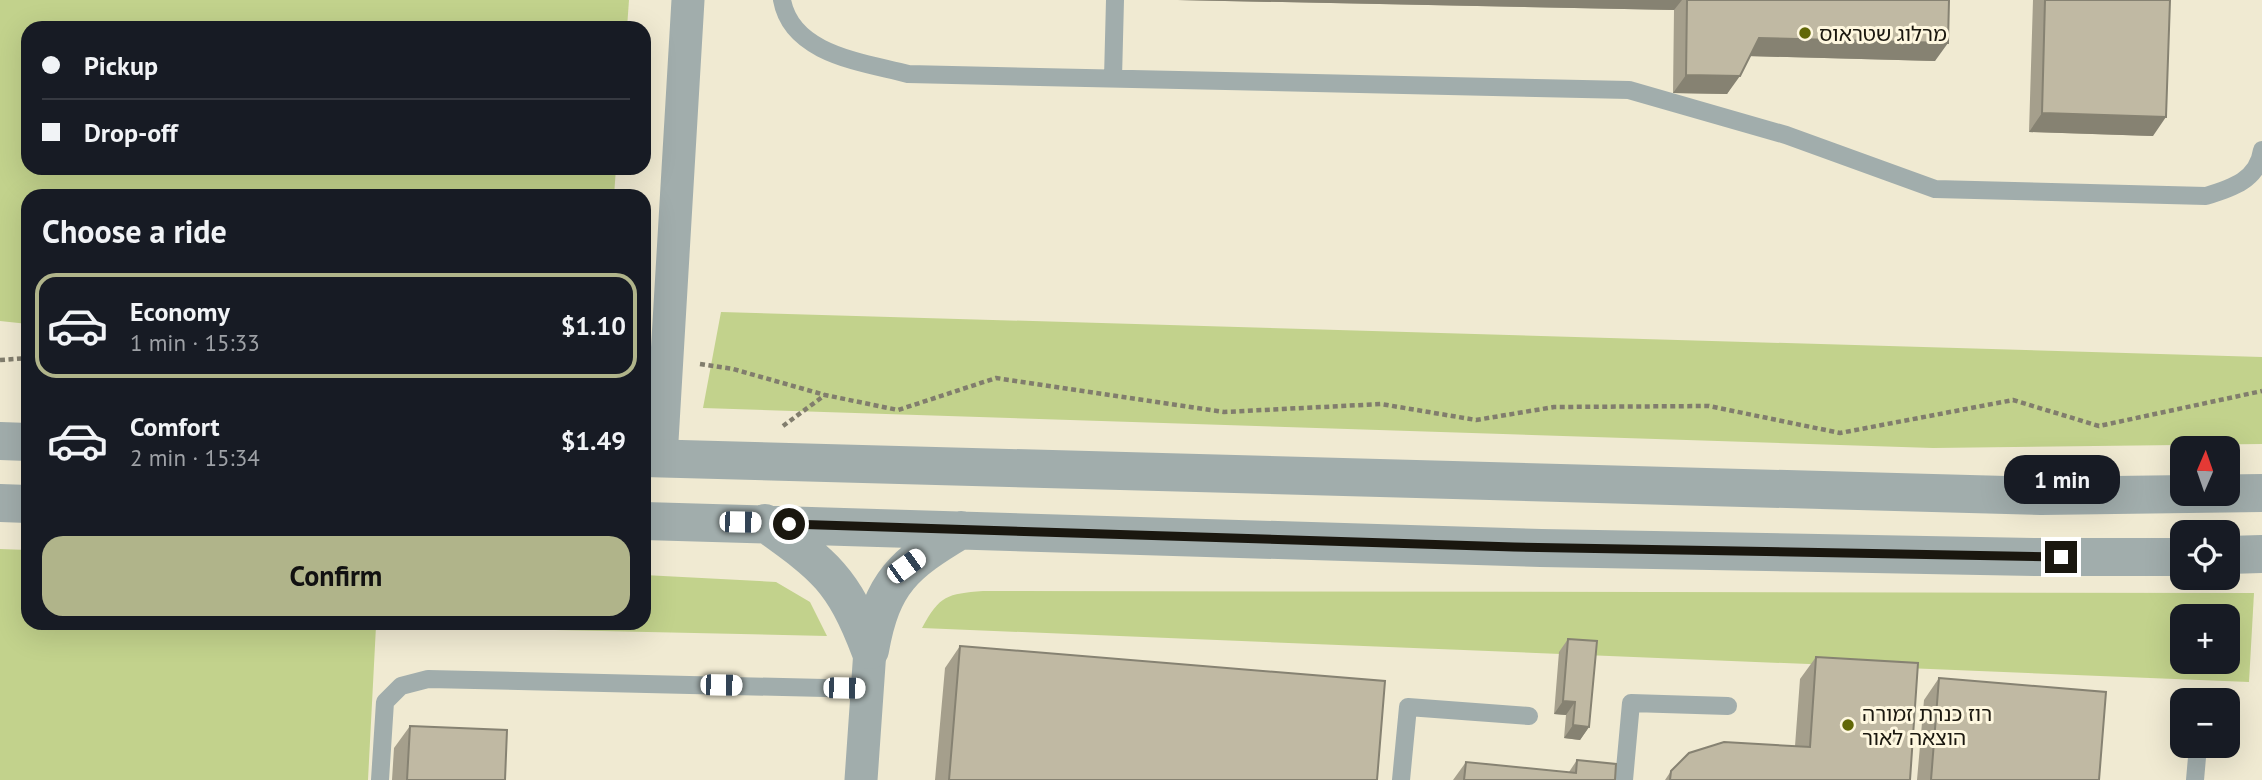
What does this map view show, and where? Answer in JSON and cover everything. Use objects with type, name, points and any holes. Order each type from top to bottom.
[{"type":"street","points":[[688,0],[665,359],[653,458],[2041,496],[2262,493]]},
{"type":"street","points":[[0,441],[21,442]]},
{"type":"street","points":[[0,503],[21,504]]},
{"type":"street","points":[[651,521],[1554,548],[2170,557]]},
{"type":"street","points":[[765,523],[828,573],[847,596],[870,650]]},
{"type":"street","points":[[861,780],[870,650],[875,619],[887,592],[906,566],[961,530]]},
{"type":"street","points":[[2240,555],[2262,554]]},
{"type":"lane","points":[[782,0],[792,26],[814,46],[908,74],[1629,90],[1786,135],[1934,189],[2206,197],[2238,186],[2260,164],[2262,150]]},
{"type":"lane","points":[[1112,78],[1115,0]]},
{"type":"lane","points":[[380,780],[385,702],[401,686],[428,679],[867,689]]},
{"type":"lane","points":[[1624,780],[1631,703],[1728,706]]},
{"type":"lane","points":[[1401,780],[1408,707],[1529,716]]},
{"type":"lane","points":[[2195,780],[2196,758]]},
{"type":"path","points":[[0,360],[21,358]]},
{"type":"path","points":[[665,359],[733,369],[825,395],[898,410],[996,378],[1224,412],[1381,404],[1476,420],[1554,407],[1709,406],[1840,433],[2013,400],[2099,426],[2262,391]]},
{"type":"green space","points":[[0,0],[629,0],[628,21],[21,21],[21,175],[616,175],[614,189],[21,189],[21,323],[0,321]]},
{"type":"green space","points":[[721,312],[2262,357],[2262,444],[2240,444],[2240,436],[2170,436],[2170,445],[1933,448],[703,408]]},
{"type":"green space","points":[[0,549],[21,550],[21,630],[376,630],[368,780],[0,780]]},
{"type":"green space","points":[[651,575],[776,582],[810,602],[827,636],[556,630],[651,630]]},
{"type":"green space","points":[[983,591],[2254,593],[2249,682],[922,628],[934,609],[953,595]]},
{"type":"building","name":"מרלוג שטראוס","points":[[1687,0],[1949,0],[1948,43],[1759,38],[1740,76],[1686,75]]},
{"type":"building","points":[[2045,0],[2170,0],[2166,117],[2042,113]]},
{"type":"building","points":[[1568,639],[1597,641],[1589,727],[1573,725],[1575,702],[1563,701]]},
{"type":"building","points":[[960,646],[1385,681],[1377,780],[949,780]]},
{"type":"building","name":"רוז כנרת זמורה הוצאה לאור","points":[[1816,657],[1918,663],[1910,780],[1670,780],[1671,771],[1689,753],[1724,742],[1810,747]]},
{"type":"building","points":[[1939,678],[2106,692],[2099,780],[1931,780]]},
{"type":"building","points":[[410,726],[507,730],[505,780],[407,780]]},
{"type":"building","points":[[1577,760],[1616,764],[1615,780],[1464,780],[1466,762],[1576,773]]},
{"type":"place","name":"מרלוג שטראוס","points":[[1805,33]]},
{"type":"place","name":"רוז כנרת זמורה הוצאה לאור","points":[[1848,725]]},
{"type":"route","points":[[789,524],[1514,547],[2061,557]]}]
